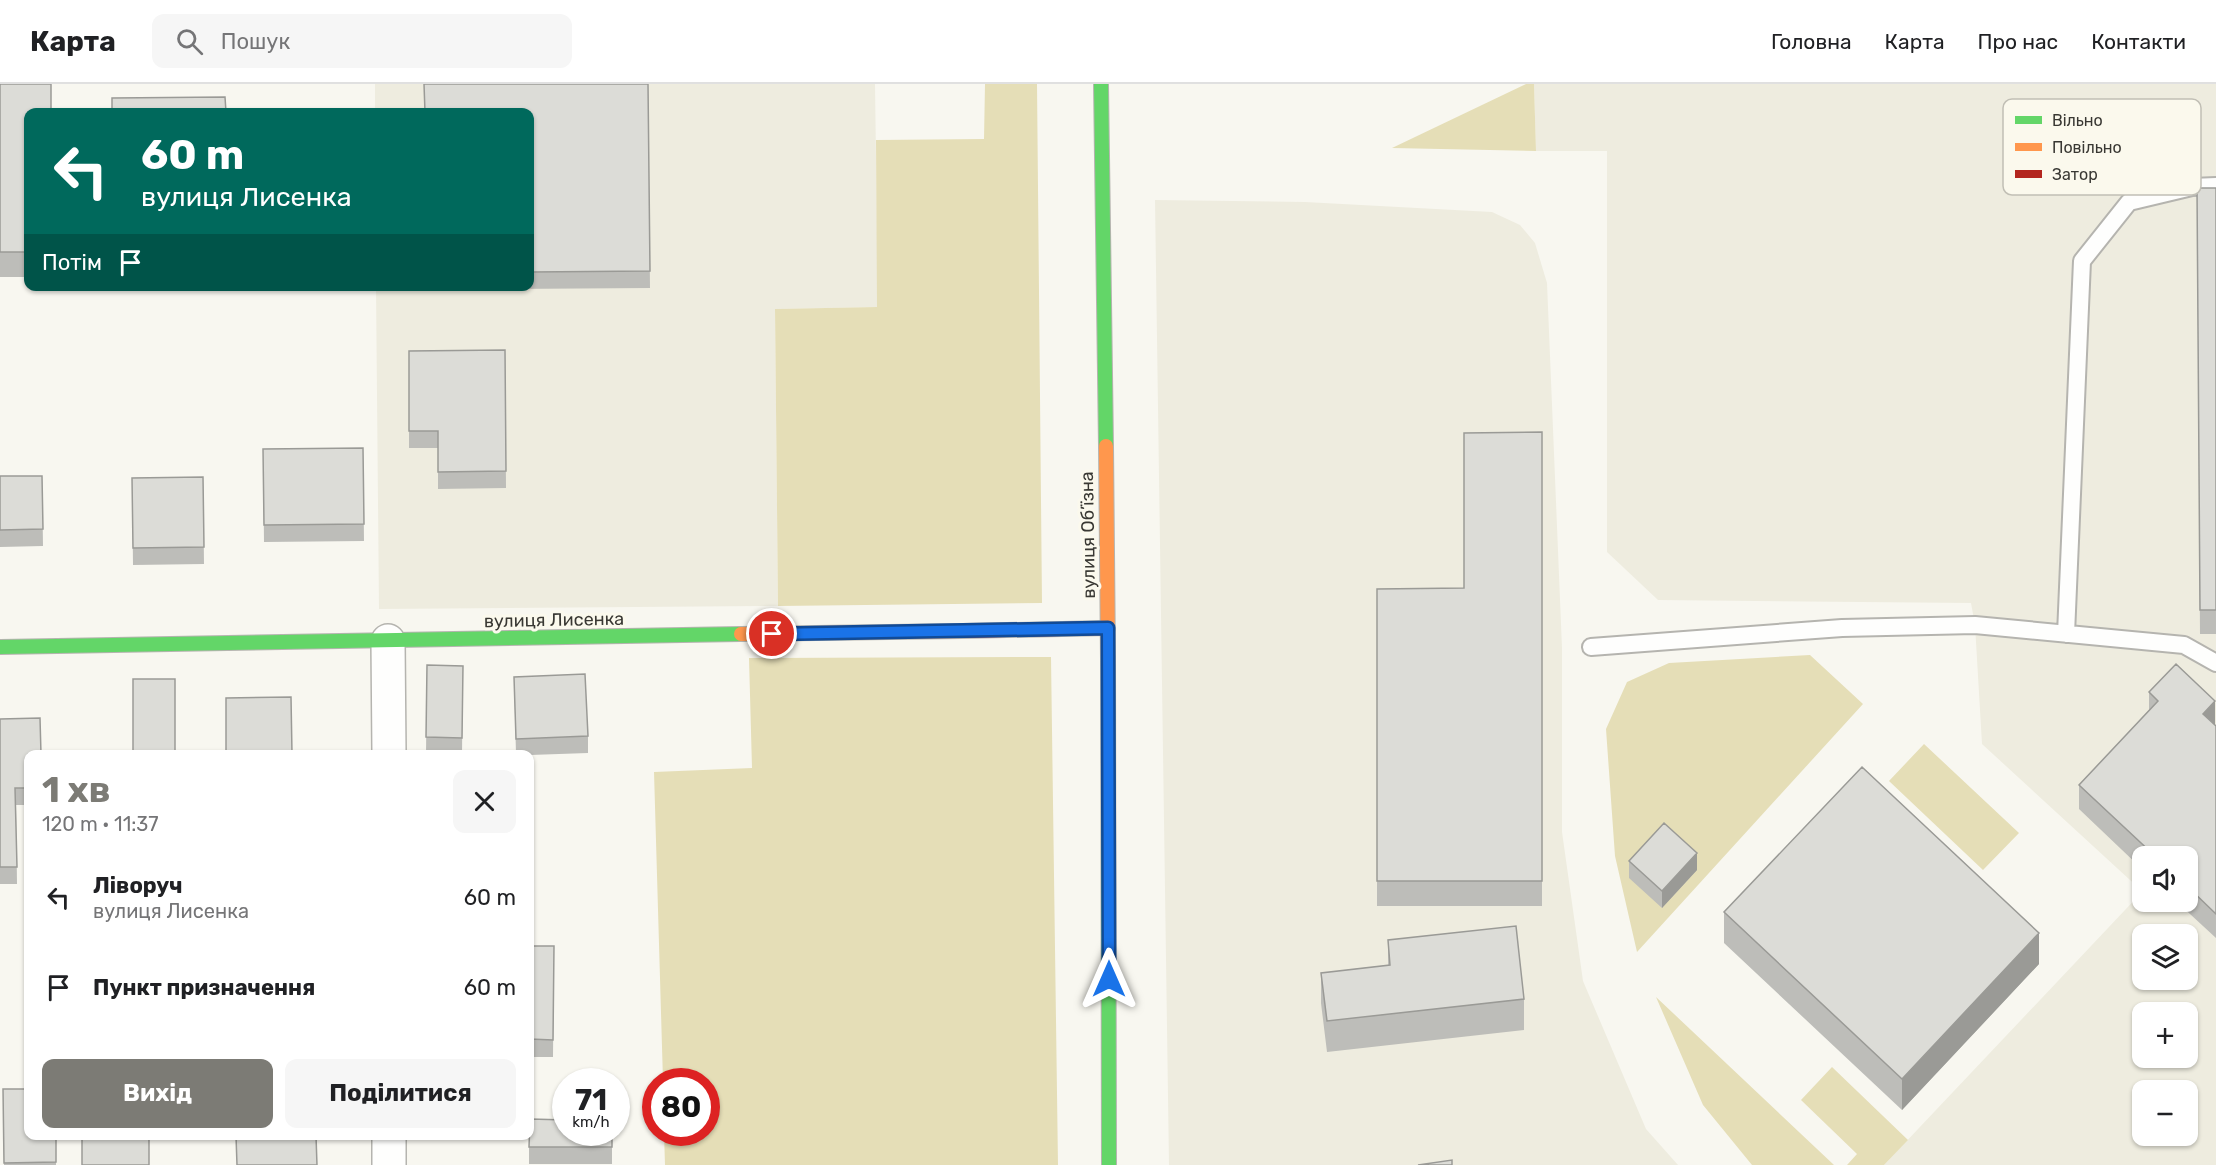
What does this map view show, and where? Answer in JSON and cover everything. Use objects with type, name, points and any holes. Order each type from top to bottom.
[{"type":"main road","name":"вулиця Об’їзна","points":[[1101,84],[1108,628],[1109,1165]]},
{"type":"main road","name":"вулиця Лисенка","points":[[0,647],[1108,628]]},
{"type":"street","points":[[388,641],[388,750]]},
{"type":"street","points":[[389,1140],[389,1165]]},
{"type":"lane","points":[[2201,187],[2216,186]]},
{"type":"lane","points":[[2066,634],[2082,261],[2129,202],[2158,195]]},
{"type":"lane","points":[[1591,647],[1842,628],[1976,625],[2184,645],[2216,663]]},
{"type":"shaded area","points":[[375,84],[875,84],[878,307],[775,309],[778,606],[379,609],[376,291],[534,291],[534,108],[375,108]]},
{"type":"shaded area","points":[[985,84],[1037,84],[1042,603],[778,606],[775,309],[877,307],[876,140],[984,139]]},
{"type":"shaded area","points":[[1526,84],[1534,84],[1536,151],[1392,148]]},
{"type":"shaded area","points":[[1534,84],[2216,84],[2216,1165],[1884,1165],[2132,903],[2132,912],[2198,912],[2198,846],[2132,846],[2132,882],[1982,744],[1975,625],[1971,603],[1658,600],[1607,552],[1607,151],[1536,151]]},
{"type":"shaded area","points":[[1155,200],[1305,202],[1492,212],[1520,225],[1535,243],[1547,283],[1562,648],[1562,832],[1583,981],[1646,1129],[1678,1165],[1169,1165]]},
{"type":"shaded area","points":[[1810,655],[1863,704],[1637,952],[1615,856],[1606,729],[1627,682],[1669,663]]},
{"type":"shaded area","points":[[1051,657],[1058,1165],[665,1165],[664,1146],[720,1146],[720,1068],[663,1068],[654,772],[752,768],[749,658]]},
{"type":"shaded area","points":[[1924,744],[2019,833],[1983,870],[1889,781]]},
{"type":"shaded area","points":[[1656,997],[1834,1165],[1752,1165],[1703,1105]]},
{"type":"shaded area","points":[[1832,1067],[1908,1140],[1884,1165],[1847,1165],[1857,1154],[1801,1100]]},
{"type":"building","points":[[0,84],[51,84],[51,108],[24,108],[24,252],[0,252]]},
{"type":"building","points":[[424,84],[648,84],[650,271],[534,272],[534,108],[425,108]]},
{"type":"building","points":[[225,97],[226,108],[112,108],[112,98]]},
{"type":"building","points":[[2201,188],[2216,188],[2216,610],[2200,610],[2197,195],[2201,195]]},
{"type":"building","points":[[505,350],[506,471],[438,472],[438,431],[409,431],[409,351]]},
{"type":"building","points":[[1542,432],[1542,881],[1377,881],[1377,589],[1464,588],[1464,433]]},
{"type":"building","points":[[363,448],[364,524],[264,525],[263,449]]},
{"type":"building","points":[[0,476],[42,476],[43,529],[0,530]]},
{"type":"building","points":[[203,477],[204,547],[133,548],[132,478]]},
{"type":"building","points":[[2176,664],[2215,701],[2203,714],[2216,726],[2216,914],[2198,897],[2198,846],[2144,846],[2079,785],[2158,701],[2149,692]]},
{"type":"building","points":[[427,665],[463,666],[462,738],[426,737]]},
{"type":"building","points":[[585,674],[588,736],[516,739],[514,677]]},
{"type":"building","points":[[133,679],[175,679],[175,750],[133,750]]},
{"type":"building","points":[[291,697],[292,750],[226,750],[226,698]]},
{"type":"building","points":[[40,718],[41,750],[24,750],[24,788],[15,788],[17,867],[0,867],[0,719]]},
{"type":"building","points":[[1862,767],[2039,933],[1902,1079],[1724,912]]},
{"type":"building","points":[[1664,823],[1697,853],[1662,891],[1629,861]]},
{"type":"building","points":[[1516,926],[1524,999],[1327,1021],[1321,973],[1390,965],[1388,940]]},
{"type":"building","points":[[534,946],[554,946],[553,1040],[534,1039]]},
{"type":"building","points":[[3,1089],[24,1089],[24,1140],[56,1140],[56,1162],[4,1163]]},
{"type":"building","points":[[534,1119],[552,1120],[552,1146],[612,1147],[529,1147],[529,1140],[534,1140]]},
{"type":"building","points":[[82,1140],[149,1140],[149,1165],[82,1165]]},
{"type":"building","points":[[236,1140],[316,1140],[317,1165],[237,1165]]},
{"type":"building","points":[[1452,1160],[1452,1165],[1418,1165]]},
{"type":"traffic: fast","points":[[1101,84],[1106,446]]},
{"type":"traffic: fast","points":[[0,647],[741,634]]},
{"type":"traffic: fast","points":[[1108,658],[1109,1165]]},
{"type":"traffic: slow","points":[[1106,446],[1108,658]]},
{"type":"traffic: slow","points":[[741,634],[962,631]]},
{"type":"traffic: jam","points":[[962,631],[1108,628]]},
{"type":"route","points":[[772,634],[1108,628],[1109,979]]}]
